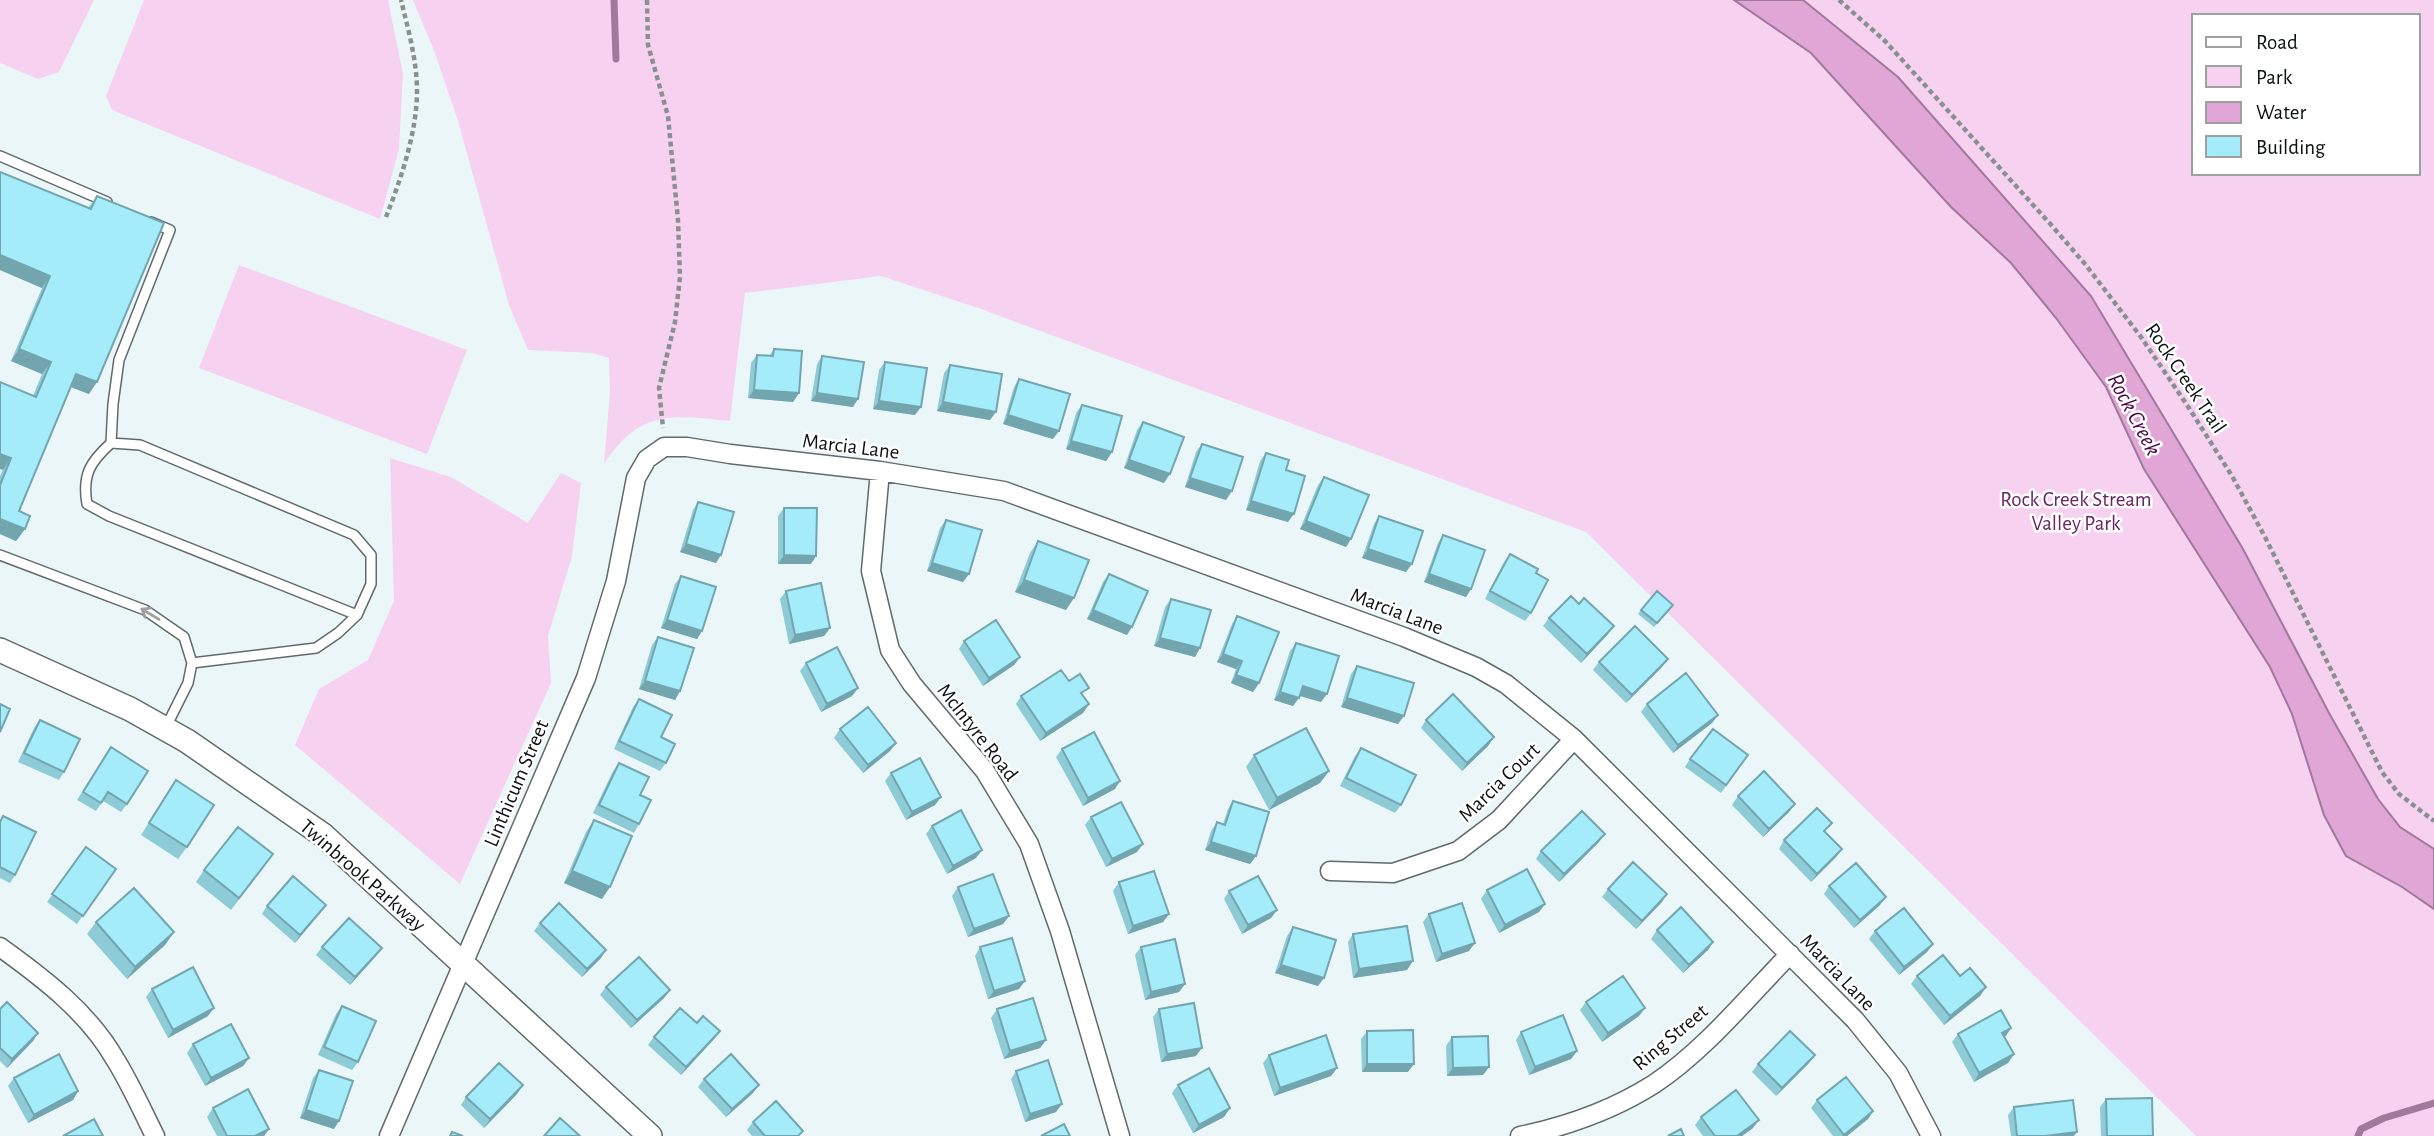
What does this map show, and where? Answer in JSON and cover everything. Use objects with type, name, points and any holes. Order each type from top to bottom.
[{"type":"street","name":"Marcia Lane","points":[[664,447],[687,447],[880,471],[1004,491],[1404,637],[1486,673],[1506,684],[1574,739],[1854,1020],[1898,1073],[1931,1136]]},
{"type":"street","name":"Linthicum Street","points":[[389,1136],[586,678],[617,581],[636,478],[647,459],[664,447]]},
{"type":"street","name":"McIntyre Road","points":[[880,471],[871,571],[891,650],[912,684],[985,771],[1029,844],[1060,931],[1120,1136]]},
{"type":"street","name":"Twinbrook Parkway","points":[[0,650],[130,709],[187,741],[323,835],[650,1136]]},
{"type":"street","name":"Marcia Court","points":[[1330,871],[1393,873],[1458,851],[1499,820],[1574,739]]},
{"type":"street","points":[[0,947],[47,981],[78,1010],[115,1057],[155,1136]]},
{"type":"street","name":"Ring Street","points":[[1520,1136],[1558,1128],[1612,1108],[1655,1083],[1699,1047],[1790,954]]},
{"type":"lane","points":[[0,156],[121,208]]},
{"type":"lane","points":[[111,443],[119,360],[170,230],[145,219]]},
{"type":"lane","points":[[192,663],[316,648],[338,633],[357,615],[371,584],[371,555],[354,535],[139,445],[111,443],[94,458],[84,484],[87,504],[109,516],[357,615]]},
{"type":"lane","points":[[0,555],[145,610],[184,637],[192,663],[188,683],[165,729]]},
{"type":"path","points":[[386,217],[404,172],[417,91],[412,42],[401,0]]},
{"type":"path","points":[[647,0],[648,45],[668,116],[678,220],[680,277],[676,322],[659,388],[664,447]]},
{"type":"path","name":"Rock Creek Trail","points":[[1839,0],[1885,41],[2053,227],[2141,337],[2232,476],[2382,772],[2399,794],[2434,821]]},
{"type":"green space","points":[[0,0],[94,0],[59,72],[38,79],[0,63]]},
{"type":"green space","points":[[144,0],[388,0],[403,74],[399,149],[380,219],[112,110],[106,96]]},
{"type":"green space","name":"Rock Creek Stream Valley Park","points":[[413,0],[2434,0],[2434,1136],[2196,1136],[1586,532],[981,309],[881,276],[745,293],[730,421],[674,417],[644,425],[630,433],[604,464],[610,393],[609,358],[592,353],[528,350],[509,305],[458,121],[435,53]]},
{"type":"green space","points":[[239,265],[467,350],[427,454],[199,368]]},
{"type":"green space","points":[[390,458],[451,477],[528,523],[561,473],[581,483],[572,556],[548,636],[551,683],[460,884],[295,745],[319,689],[368,660],[394,601]]},
{"type":"water","name":"Rock Creek","points":[[1734,0],[1803,0],[1898,77],[2091,296],[2243,549],[2329,713],[2378,799],[2400,827],[2434,849],[2434,909],[2402,887],[2346,856],[2324,815],[2292,714],[2270,667],[2144,469],[2106,387],[2056,318],[2011,263],[1951,207],[1811,53]]},
{"type":"building","points":[[0,172],[91,209],[97,196],[164,223],[97,382],[76,374],[19,511],[30,516],[25,529],[0,519],[0,485],[11,458],[0,454],[0,382],[36,397],[51,362],[19,349],[50,276],[0,255]]},
{"type":"building","points":[[774,349],[802,351],[799,393],[754,390],[757,355],[773,356]]},
{"type":"building","points":[[822,356],[864,362],[858,399],[817,393]]},
{"type":"building","points":[[885,362],[927,368],[921,407],[879,401]]},
{"type":"building","points":[[950,365],[1002,374],[996,412],[943,402]]},
{"type":"building","points":[[1019,379],[1070,394],[1059,431],[1008,415]]},
{"type":"building","points":[[1082,405],[1122,416],[1112,452],[1071,441]]},
{"type":"building","points":[[1143,422],[1184,437],[1170,474],[1129,460]]},
{"type":"building","points":[[1202,444],[1243,457],[1232,491],[1190,478]]},
{"type":"building","points":[[1266,453],[1289,460],[1286,470],[1305,476],[1294,514],[1251,501]]},
{"type":"building","points":[[1324,477],[1369,495],[1351,539],[1306,521]]},
{"type":"building","points":[[698,502],[734,512],[721,555],[686,544]]},
{"type":"building","points":[[784,508],[817,508],[816,556],[784,555]]},
{"type":"building","points":[[1379,516],[1423,531],[1412,564],[1368,549]]},
{"type":"building","points":[[946,520],[982,530],[969,574],[932,563]]},
{"type":"building","points":[[1443,535],[1485,550],[1471,589],[1429,574]]},
{"type":"building","points":[[1038,541],[1089,560],[1074,598],[1024,580]]},
{"type":"building","points":[[1510,554],[1538,569],[1536,573],[1548,580],[1531,613],[1490,591]]},
{"type":"building","points":[[1109,574],[1148,591],[1132,627],[1093,610]]},
{"type":"building","points":[[681,576],[716,587],[702,631],[667,620]]},
{"type":"building","points":[[821,583],[830,628],[795,635],[786,591]]},
{"type":"building","points":[[1657,591],[1673,605],[1657,623],[1641,610]]},
{"type":"building","points":[[1571,596],[1579,604],[1584,598],[1614,626],[1587,654],[1549,618]]},
{"type":"building","points":[[1171,599],[1211,610],[1200,648],[1160,638]]},
{"type":"building","points":[[1237,616],[1279,632],[1259,683],[1236,675],[1242,661],[1223,654]]},
{"type":"building","points":[[996,620],[1020,657],[989,678],[964,641]]},
{"type":"building","points":[[1635,626],[1668,659],[1632,695],[1599,662]]},
{"type":"building","points":[[658,637],[694,648],[680,691],[645,681]]},
{"type":"building","points":[[1296,643],[1339,656],[1327,694],[1303,686],[1299,698],[1280,692]]},
{"type":"building","points":[[837,647],[858,688],[827,704],[806,663]]},
{"type":"building","points":[[1357,666],[1414,683],[1404,716],[1347,698]]},
{"type":"building","points":[[1061,670],[1069,681],[1080,674],[1089,688],[1081,693],[1089,704],[1046,733],[1021,696]]},
{"type":"building","points":[[1686,673],[1718,715],[1678,745],[1647,704]]},
{"type":"building","points":[[1453,694],[1494,737],[1467,763],[1426,720]]},
{"type":"building","points":[[639,699],[672,715],[661,737],[675,744],[666,763],[619,741]]},
{"type":"building","points":[[0,704],[10,709],[0,732]]},
{"type":"building","points":[[868,707],[896,743],[868,765],[840,729]]},
{"type":"building","points":[[40,720],[80,739],[64,772],[24,753]]},
{"type":"building","points":[[1306,728],[1329,771],[1277,798],[1254,755]]},
{"type":"building","points":[[1713,729],[1748,755],[1726,785],[1690,759]]},
{"type":"building","points":[[1094,732],[1120,781],[1088,798],[1062,749]]},
{"type":"building","points":[[111,747],[148,771],[127,804],[108,792],[101,803],[83,792]]},
{"type":"building","points":[[1361,748],[1416,775],[1401,805],[1346,778]]},
{"type":"building","points":[[920,758],[941,797],[912,812],[891,773]]},
{"type":"building","points":[[619,763],[649,777],[640,795],[651,800],[639,824],[599,805]]},
{"type":"building","points":[[1764,771],[1795,804],[1769,829],[1738,796]]},
{"type":"building","points":[[176,780],[214,805],[187,847],[149,823]]},
{"type":"building","points":[[1233,801],[1269,812],[1256,856],[1211,842],[1217,822],[1225,825]]},
{"type":"building","points":[[1121,802],[1143,844],[1112,859],[1091,817]]},
{"type":"building","points":[[1817,808],[1832,823],[1824,831],[1842,849],[1817,874],[1784,840]]},
{"type":"building","points":[[961,810],[982,850],[953,866],[932,826]]},
{"type":"building","points":[[1582,811],[1605,834],[1564,874],[1541,851]]},
{"type":"building","points":[[3,816],[36,832],[15,875],[0,867],[0,822]]},
{"type":"building","points":[[594,820],[632,836],[610,887],[572,871]]},
{"type":"building","points":[[238,827],[273,854],[239,898],[204,870]]},
{"type":"building","points":[[86,847],[116,869],[83,916],[52,894]]},
{"type":"building","points":[[1633,862],[1667,894],[1642,921],[1608,889]]},
{"type":"building","points":[[1856,863],[1886,897],[1860,920],[1829,886]]},
{"type":"building","points":[[1527,869],[1545,904],[1505,925],[1487,890]]},
{"type":"building","points":[[1154,871],[1169,914],[1133,926],[1119,882]]},
{"type":"building","points":[[993,874],[1009,916],[974,929],[958,887]]},
{"type":"building","points":[[293,876],[326,905],[300,935],[267,906]]},
{"type":"building","points":[[1258,876],[1277,910],[1248,925],[1229,891]]},
{"type":"building","points":[[134,888],[174,932],[135,967],[96,922]]},
{"type":"building","points":[[559,903],[606,950],[587,969],[540,923]]},
{"type":"building","points":[[1462,903],[1475,943],[1442,954],[1429,914]]},
{"type":"building","points":[[1681,907],[1713,942],[1689,965],[1657,930]]},
{"type":"building","points":[[1904,908],[1933,944],[1904,967],[1875,931]]},
{"type":"building","points":[[349,918],[382,948],[355,977],[322,947]]},
{"type":"building","points":[[1407,926],[1413,961],[1359,969],[1353,934]]},
{"type":"building","points":[[1293,927],[1336,940],[1324,978],[1281,965]]},
{"type":"building","points":[[1012,938],[1025,981],[994,991],[980,947]]},
{"type":"building","points":[[1175,939],[1185,984],[1151,992],[1141,947]]},
{"type":"building","points":[[1943,955],[1960,976],[1970,968],[1986,987],[1950,1016],[1917,976]]},
{"type":"building","points":[[639,957],[670,990],[637,1020],[606,987]]},
{"type":"building","points":[[193,967],[214,1008],[173,1030],[152,989]]},
{"type":"building","points":[[1623,976],[1645,1008],[1608,1033],[1586,1002]]},
{"type":"building","points":[[1033,998],[1046,1040],[1010,1051],[997,1009]]},
{"type":"building","points":[[7,1002],[38,1033],[12,1059],[0,1048],[0,1009]]},
{"type":"building","points":[[1194,1003],[1202,1048],[1167,1054],[1159,1009]]},
{"type":"building","points":[[342,1006],[376,1021],[358,1062],[324,1047]]},
{"type":"building","points":[[680,1008],[697,1023],[703,1016],[720,1031],[686,1067],[654,1037]]},
{"type":"building","points":[[2001,1010],[2011,1028],[2002,1033],[2014,1054],[1979,1073],[1958,1034]]},
{"type":"building","points":[[1563,1015],[1577,1051],[1535,1067],[1521,1032]]},
{"type":"building","points":[[231,1024],[249,1058],[211,1078],[193,1044]]},
{"type":"building","points":[[1413,1030],[1414,1064],[1367,1064],[1367,1031]]},
{"type":"building","points":[[1790,1031],[1815,1055],[1782,1088],[1758,1064]]},
{"type":"building","points":[[1326,1035],[1337,1068],[1280,1088],[1269,1055]]},
{"type":"building","points":[[1488,1036],[1489,1067],[1453,1068],[1452,1037]]},
{"type":"building","points":[[59,1054],[78,1091],[34,1115],[14,1078]]},
{"type":"building","points":[[731,1054],[759,1085],[732,1109],[704,1079]]},
{"type":"building","points":[[1048,1060],[1062,1104],[1030,1114],[1016,1071]]},
{"type":"building","points":[[499,1063],[523,1085],[490,1119],[466,1097]]},
{"type":"building","points":[[1209,1068],[1230,1108],[1199,1125],[1178,1085]]},
{"type":"building","points":[[319,1070],[353,1081],[339,1121],[306,1110]]},
{"type":"building","points":[[1846,1077],[1873,1111],[1844,1135],[1817,1100]]},
{"type":"building","points":[[248,1089],[269,1129],[255,1136],[227,1136],[213,1108]]},
{"type":"building","points":[[1736,1090],[1759,1120],[1737,1136],[1715,1136],[1701,1117]]},
{"type":"building","points":[[2152,1098],[2153,1136],[2107,1136],[2106,1099]]},
{"type":"building","points":[[2073,1100],[2077,1132],[2017,1136],[2014,1107]]},
{"type":"building","points":[[776,1101],[803,1131],[798,1136],[765,1136],[753,1122]]},
{"type":"building","points":[[560,1118],[580,1136],[544,1136]]},
{"type":"building","points":[[94,1119],[103,1136],[63,1136]]},
{"type":"building","points":[[1064,1124],[1070,1136],[1041,1136]]},
{"type":"building","points":[[1681,1129],[1684,1136],[1668,1136]]},
{"type":"waterway","points":[[614,0],[616,59]]},
{"type":"waterway","points":[[2358,1136],[2361,1129],[2384,1118],[2434,1103]]}]
